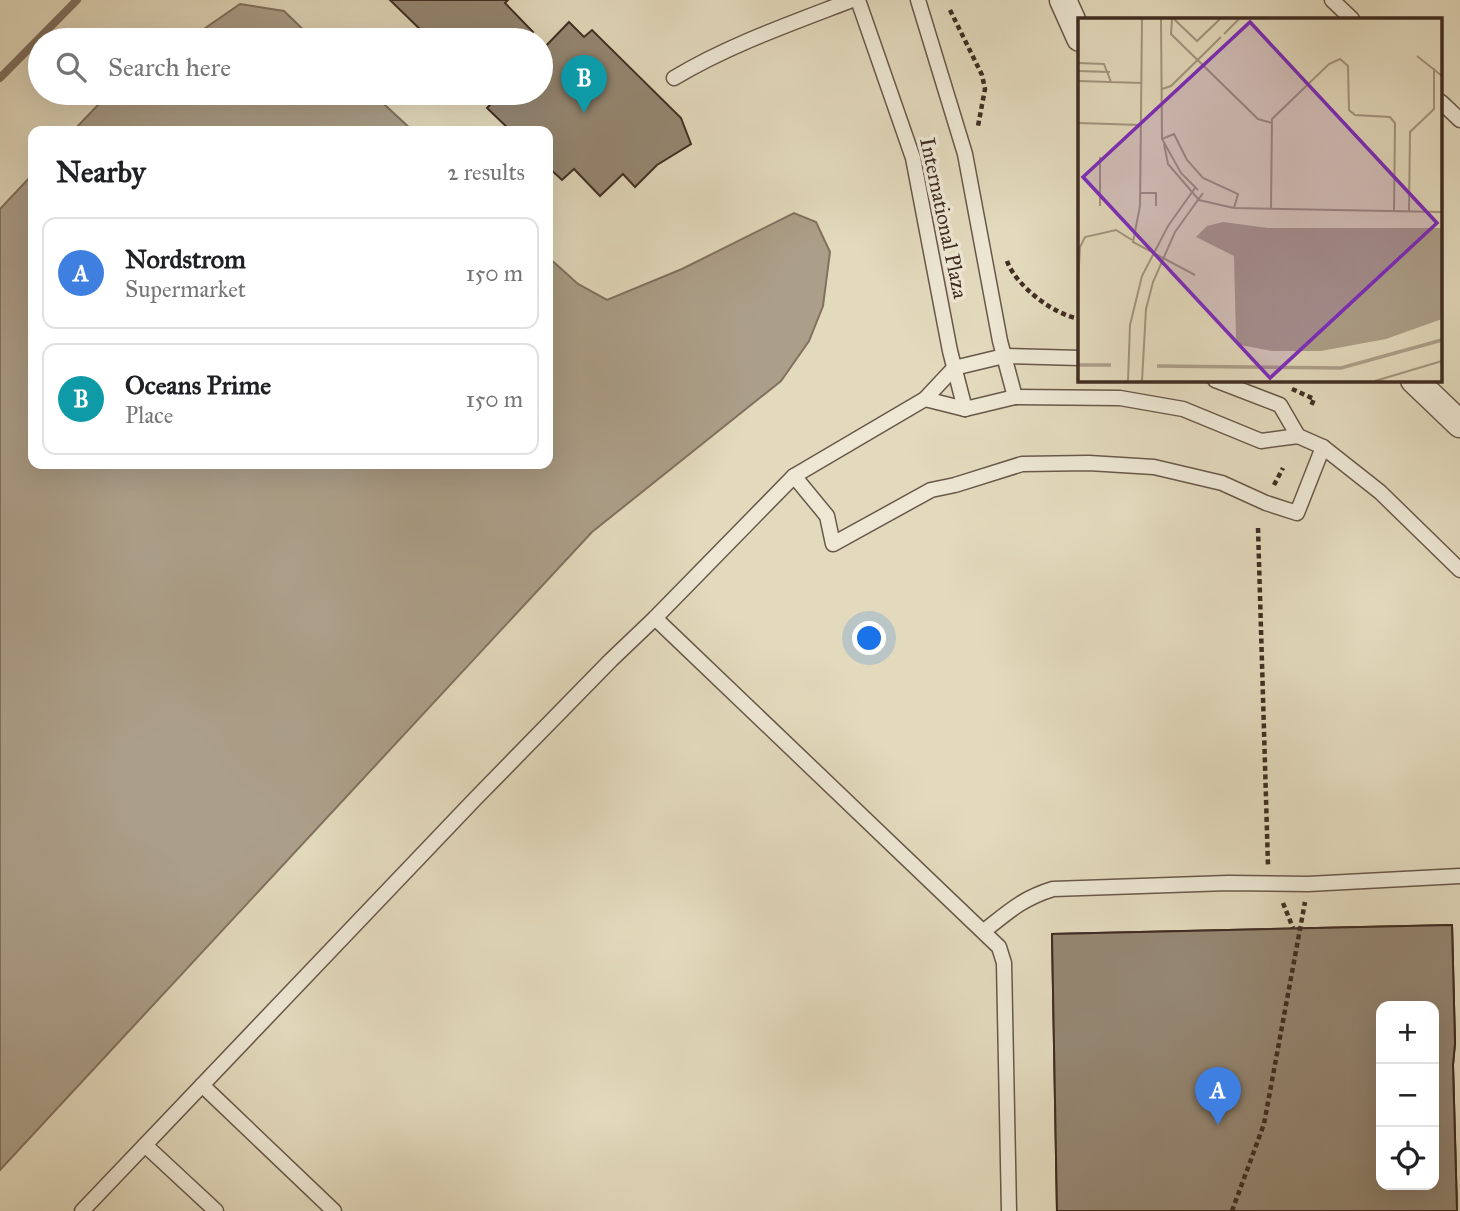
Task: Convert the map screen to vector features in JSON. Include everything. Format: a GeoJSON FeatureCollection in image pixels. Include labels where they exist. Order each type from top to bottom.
{"type":"FeatureCollection","features":[{"type":"Feature","properties":{"kind":"street"},"geometry":{"type":"LineString","coordinates":[[1063,0],[1078,34]]}},
{"type":"Feature","properties":{"kind":"street"},"geometry":{"type":"LineString","coordinates":[[1416,382],[1457,416]]}},
{"type":"Feature","properties":{"kind":"lane"},"geometry":{"type":"LineString","coordinates":[[674,78],[702,61],[852,0]]}},
{"type":"Feature","properties":{"kind":"lane","name":"International Plaza"},"geometry":{"type":"LineString","coordinates":[[858,0],[912,158],[954,368],[965,409]]}},
{"type":"Feature","properties":{"kind":"lane","name":"International Plaza"},"geometry":{"type":"LineString","coordinates":[[918,0],[965,154],[1000,341],[1015,397]]}},
{"type":"Feature","properties":{"kind":"lane"},"geometry":{"type":"LineString","coordinates":[[1332,0],[1351,18]]}},
{"type":"Feature","properties":{"kind":"lane"},"geometry":{"type":"LineString","coordinates":[[1442,103],[1460,120]]}},
{"type":"Feature","properties":{"kind":"lane"},"geometry":{"type":"LineString","coordinates":[[82,1211],[611,660],[794,476],[925,400],[954,368],[1004,356],[1078,358]]}},
{"type":"Feature","properties":{"kind":"lane"},"geometry":{"type":"LineString","coordinates":[[1220,382],[1280,405],[1298,436]]}},
{"type":"Feature","properties":{"kind":"lane"},"geometry":{"type":"LineString","coordinates":[[925,400],[965,409],[1015,397],[1120,398],[1183,409],[1261,441],[1298,436],[1323,447],[1380,492],[1460,570]]}},
{"type":"Feature","properties":{"kind":"lane"},"geometry":{"type":"LineString","coordinates":[[794,476],[827,516],[832,544],[931,490],[1022,464],[1089,463],[1154,467],[1222,483],[1266,503],[1297,513],[1323,447]]}},
{"type":"Feature","properties":{"kind":"lane"},"geometry":{"type":"LineString","coordinates":[[655,618],[999,947],[1004,963],[1009,1211]]}},
{"type":"Feature","properties":{"kind":"lane"},"geometry":{"type":"LineString","coordinates":[[984,931],[1018,903],[1053,889],[1228,883],[1308,884],[1460,876]]}},
{"type":"Feature","properties":{"kind":"lane"},"geometry":{"type":"LineString","coordinates":[[202,1085],[334,1211]]}},
{"type":"Feature","properties":{"kind":"lane"},"geometry":{"type":"LineString","coordinates":[[145,1144],[216,1211]]}},
{"type":"Feature","properties":{"kind":"path"},"geometry":{"type":"LineString","coordinates":[[950,10],[982,75],[985,89],[977,127],[979,136]]}},
{"type":"Feature","properties":{"kind":"path"},"geometry":{"type":"LineString","coordinates":[[1003,251],[1009,267],[1034,294],[1049,307],[1078,318]]}},
{"type":"Feature","properties":{"kind":"path"},"geometry":{"type":"LineString","coordinates":[[1269,495],[1283,468]]}},
{"type":"Feature","properties":{"kind":"path"},"geometry":{"type":"LineString","coordinates":[[1258,528],[1267,864],[1293,928]]}},
{"type":"Feature","properties":{"kind":"path"},"geometry":{"type":"LineString","coordinates":[[1232,1211],[1264,1124],[1308,884]]}},
{"type":"Feature","properties":{"kind":"shaded area"},"geometry":{"type":"Polygon","coordinates":[[[240,4],[284,11],[302,28],[205,28],[240,4]]]}},
{"type":"Feature","properties":{"kind":"shaded area"},"geometry":{"type":"Polygon","coordinates":[[[98,105],[385,105],[408,126],[78,126],[98,105]]]}},
{"type":"Feature","properties":{"kind":"shaded area"},"geometry":{"type":"Polygon","coordinates":[[[28,179],[28,469],[553,469],[553,262],[578,284],[607,300],[682,269],[794,213],[816,222],[830,252],[823,306],[809,341],[781,381],[592,532],[0,1170],[0,209],[28,179]]]}},
{"type":"Feature","properties":{"kind":"building"},"geometry":{"type":"Polygon","coordinates":[[[390,0],[508,0],[505,3],[529,28],[419,28],[390,0]]]}},
{"type":"Feature","properties":{"kind":"building"},"geometry":{"type":"Polygon","coordinates":[[[569,22],[584,37],[592,30],[681,118],[691,144],[657,165],[635,187],[623,174],[600,196],[574,169],[562,180],[553,172],[553,126],[506,126],[487,108],[490,105],[553,105],[553,39],[569,22]]]}},
{"type":"Feature","properties":{"kind":"building"},"geometry":{"type":"Polygon","coordinates":[[[1452,925],[1457,1211],[1057,1211],[1052,934],[1452,925]]]}},
{"type":"Feature","properties":{"kind":"building"},"geometry":{"type":"Polygon","coordinates":[[[1452,925],[1457,1211],[1057,1211],[1052,934],[1452,925]]]}},
{"type":"Feature","properties":{"kind":"waterway"},"geometry":{"type":"LineString","coordinates":[[49,28],[77,0]]}},
{"type":"Feature","properties":{"kind":"waterway"},"geometry":{"type":"LineString","coordinates":[[0,78],[28,50]]}},
{"type":"Feature","properties":{"kind":"place","name":"Oceans Prime"},"geometry":{"type":"Point","coordinates":[584,113]}},
{"type":"Feature","properties":{"kind":"place","name":"Nordstrom"},"geometry":{"type":"Point","coordinates":[1218,1125]}}]}
